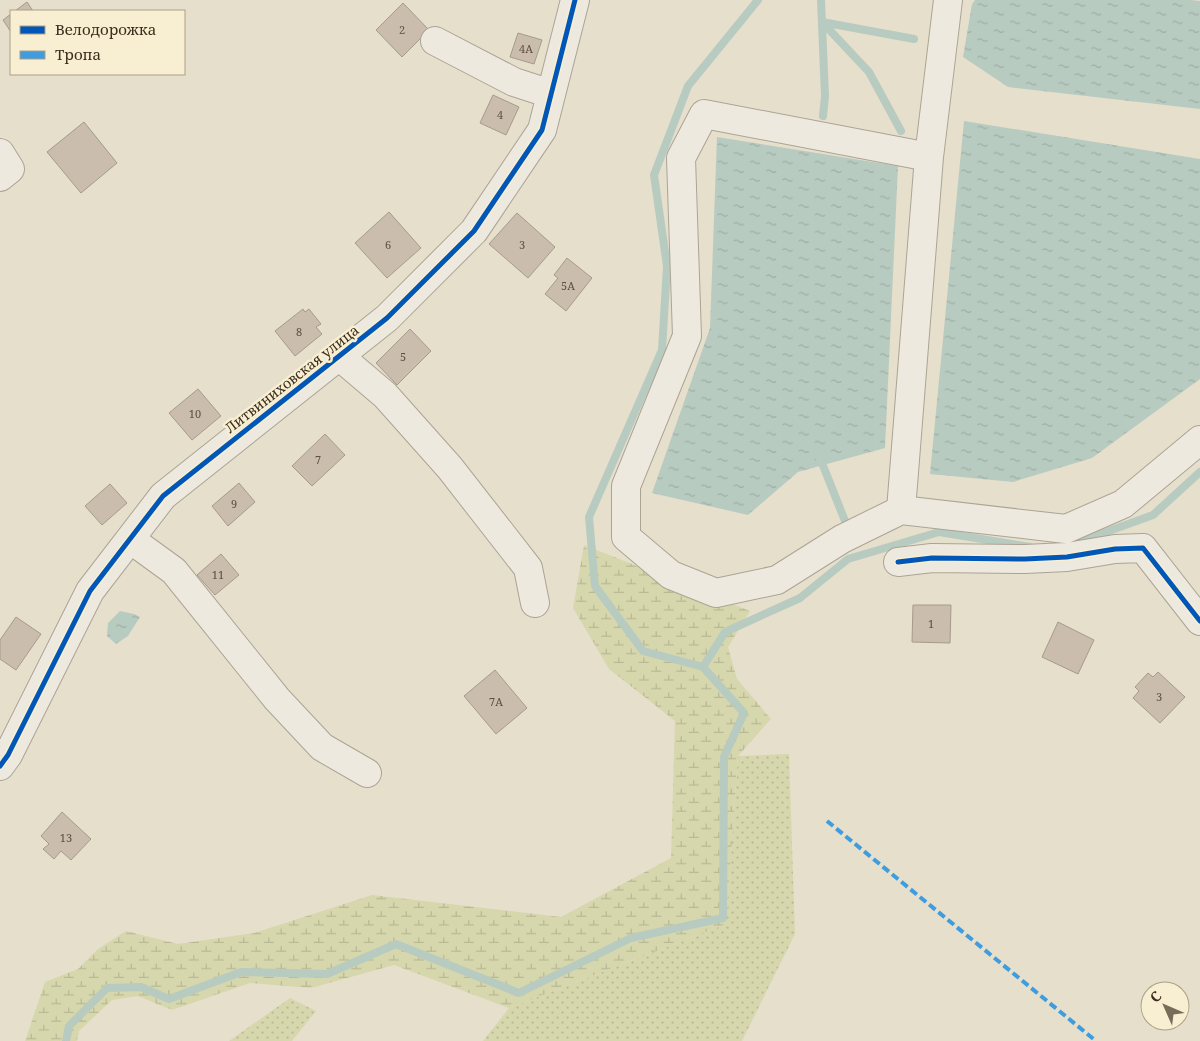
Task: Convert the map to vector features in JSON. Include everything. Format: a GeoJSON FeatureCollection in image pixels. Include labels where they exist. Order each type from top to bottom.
{"type":"FeatureCollection","features":[{"type":"Feature","properties":{"kind":"street","name":"Литвиниховская улица"},"geometry":{"type":"LineString","coordinates":[[0,766],[8,755],[90,591],[162,496],[387,318],[474,231],[542,130],[575,0]]}},
{"type":"Feature","properties":{"kind":"street"},"geometry":{"type":"LineString","coordinates":[[901,510],[929,157],[948,0]]}},
{"type":"Feature","properties":{"kind":"street"},"geometry":{"type":"LineString","coordinates":[[435,41],[514,82],[551,94]]}},
{"type":"Feature","properties":{"kind":"street"},"geometry":{"type":"LineString","coordinates":[[929,157],[704,114],[681,158],[687,336],[626,486],[626,537],[671,575],[716,593],[776,580],[842,539],[901,510],[1066,529],[1123,504],[1200,440]]}},
{"type":"Feature","properties":{"kind":"street"},"geometry":{"type":"LineString","coordinates":[[339,356],[385,395],[450,468],[528,568],[535,603]]}},
{"type":"Feature","properties":{"kind":"street"},"geometry":{"type":"LineString","coordinates":[[130,539],[174,571],[277,699],[322,747],[367,773]]}},
{"type":"Feature","properties":{"kind":"street"},"geometry":{"type":"LineString","coordinates":[[898,562],[932,558],[1025,559],[1066,557],[1115,549],[1143,548],[1200,621]]}},
{"type":"Feature","properties":{"kind":"green space"},"geometry":{"type":"Polygon","coordinates":[[[584,545],[750,611],[728,647],[737,679],[771,719],[738,756],[726,924],[509,1008],[394,965],[311,988],[250,983],[172,1010],[138,996],[112,1000],[79,1031],[77,1041],[25,1041],[45,982],[78,969],[98,949],[126,931],[178,944],[254,933],[372,895],[561,917],[671,858],[675,721],[609,669],[573,608],[584,545]]]}},
{"type":"Feature","properties":{"kind":"green space"},"geometry":{"type":"Polygon","coordinates":[[[789,754],[795,934],[742,1041],[483,1041],[509,1008],[726,924],[738,756],[789,754]]]}},
{"type":"Feature","properties":{"kind":"green space"},"geometry":{"type":"Polygon","coordinates":[[[290,998],[316,1011],[292,1041],[229,1041],[290,998]]]}},
{"type":"Feature","properties":{"kind":"water"},"geometry":{"type":"Polygon","coordinates":[[[975,0],[1200,1],[1200,109],[1008,87],[963,57],[972,4],[975,0]]]}},
{"type":"Feature","properties":{"kind":"water"},"geometry":{"type":"Polygon","coordinates":[[[964,121],[1200,159],[1200,379],[1092,458],[1013,482],[930,474],[964,121]]]}},
{"type":"Feature","properties":{"kind":"water"},"geometry":{"type":"Polygon","coordinates":[[[717,137],[898,166],[885,448],[798,472],[748,515],[652,493],[710,328],[717,137]]]}},
{"type":"Feature","properties":{"kind":"water"},"geometry":{"type":"Polygon","coordinates":[[[120,611],[140,617],[128,636],[116,644],[107,636],[108,623],[120,611]]]}},
{"type":"Feature","properties":{"kind":"building"},"geometry":{"type":"Polygon","coordinates":[[[27,2],[32,10],[16,10],[27,2]]]}},
{"type":"Feature","properties":{"kind":"building"},"geometry":{"type":"Polygon","coordinates":[[[403,3],[429,30],[402,57],[376,30],[403,3]]]}},
{"type":"Feature","properties":{"kind":"building"},"geometry":{"type":"Polygon","coordinates":[[[10,15],[10,30],[3,20],[10,15]]]}},
{"type":"Feature","properties":{"kind":"building"},"geometry":{"type":"Polygon","coordinates":[[[518,33],[542,40],[534,64],[510,57],[518,33]]]}},
{"type":"Feature","properties":{"kind":"building"},"geometry":{"type":"Polygon","coordinates":[[[493,95],[519,107],[506,135],[480,123],[493,95]]]}},
{"type":"Feature","properties":{"kind":"building"},"geometry":{"type":"Polygon","coordinates":[[[84,122],[117,163],[81,193],[47,152],[84,122]]]}},
{"type":"Feature","properties":{"kind":"building"},"geometry":{"type":"Polygon","coordinates":[[[389,212],[421,248],[387,278],[355,243],[389,212]]]}},
{"type":"Feature","properties":{"kind":"building"},"geometry":{"type":"Polygon","coordinates":[[[517,213],[555,247],[528,278],[489,244],[517,213]]]}},
{"type":"Feature","properties":{"kind":"building"},"geometry":{"type":"Polygon","coordinates":[[[567,258],[592,278],[566,311],[545,294],[558,278],[554,275],[567,258]]]}},
{"type":"Feature","properties":{"kind":"building"},"geometry":{"type":"Polygon","coordinates":[[[303,309],[305,312],[309,309],[321,324],[316,327],[322,334],[295,356],[275,331],[303,309]]]}},
{"type":"Feature","properties":{"kind":"building"},"geometry":{"type":"Polygon","coordinates":[[[410,329],[431,351],[397,385],[376,363],[410,329]]]}},
{"type":"Feature","properties":{"kind":"building"},"geometry":{"type":"Polygon","coordinates":[[[198,389],[221,416],[192,440],[169,413],[198,389]]]}},
{"type":"Feature","properties":{"kind":"building"},"geometry":{"type":"Polygon","coordinates":[[[325,434],[345,455],[312,486],[292,466],[325,434]]]}},
{"type":"Feature","properties":{"kind":"building"},"geometry":{"type":"Polygon","coordinates":[[[239,483],[255,502],[228,526],[212,506],[239,483]]]}},
{"type":"Feature","properties":{"kind":"building"},"geometry":{"type":"Polygon","coordinates":[[[110,484],[127,503],[102,525],[85,506],[110,484]]]}},
{"type":"Feature","properties":{"kind":"building"},"geometry":{"type":"Polygon","coordinates":[[[221,554],[239,575],[215,595],[197,575],[221,554]]]}},
{"type":"Feature","properties":{"kind":"building"},"geometry":{"type":"Polygon","coordinates":[[[913,605],[951,605],[950,643],[912,642],[913,605]]]}},
{"type":"Feature","properties":{"kind":"building"},"geometry":{"type":"Polygon","coordinates":[[[16,617],[41,634],[16,670],[0,659],[0,640],[16,617]]]}},
{"type":"Feature","properties":{"kind":"building"},"geometry":{"type":"Polygon","coordinates":[[[1058,622],[1094,640],[1078,674],[1042,657],[1058,622]]]}},
{"type":"Feature","properties":{"kind":"building"},"geometry":{"type":"Polygon","coordinates":[[[495,670],[527,708],[496,734],[464,696],[495,670]]]}},
{"type":"Feature","properties":{"kind":"building"},"geometry":{"type":"Polygon","coordinates":[[[1158,672],[1185,697],[1160,723],[1133,698],[1139,691],[1135,687],[1148,673],[1153,677],[1158,672]]]}},
{"type":"Feature","properties":{"kind":"building"},"geometry":{"type":"Polygon","coordinates":[[[62,812],[91,839],[71,860],[61,851],[54,859],[43,849],[49,844],[41,836],[62,812]]]}},
{"type":"Feature","properties":{"kind":"waterway"},"geometry":{"type":"LineString","coordinates":[[66,1041],[69,1026],[107,988],[141,987],[169,999],[241,972],[327,974],[396,944],[519,993],[631,938],[723,918],[724,757],[744,713],[703,667],[643,651],[595,586],[589,517],[662,350],[667,266],[654,175],[688,86],[758,0]]}},
{"type":"Feature","properties":{"kind":"waterway"},"geometry":{"type":"LineString","coordinates":[[821,0],[825,96],[823,116]]}},
{"type":"Feature","properties":{"kind":"waterway"},"geometry":{"type":"LineString","coordinates":[[822,22],[869,72],[901,131]]}},
{"type":"Feature","properties":{"kind":"waterway"},"geometry":{"type":"LineString","coordinates":[[822,22],[914,39]]}},
{"type":"Feature","properties":{"kind":"waterway"},"geometry":{"type":"LineString","coordinates":[[820,458],[847,526]]}},
{"type":"Feature","properties":{"kind":"waterway"},"geometry":{"type":"LineString","coordinates":[[1073,544],[1153,515],[1200,472]]}},
{"type":"Feature","properties":{"kind":"waterway"},"geometry":{"type":"LineString","coordinates":[[703,667],[725,632],[800,598],[848,559],[939,532],[1030,547]]}},
{"type":"Feature","properties":{"kind":"marked path"},"geometry":{"type":"LineString","coordinates":[[827,821],[1096,1041]]}},
{"type":"Feature","properties":{"kind":"cycle path"},"geometry":{"type":"LineString","coordinates":[[0,766],[8,755],[90,591],[163,496],[387,318],[474,231],[542,130],[575,0]]}},
{"type":"Feature","properties":{"kind":"cycle path"},"geometry":{"type":"LineString","coordinates":[[898,562],[932,558],[1025,559],[1067,557],[1115,549],[1143,548],[1200,621]]}}]}
